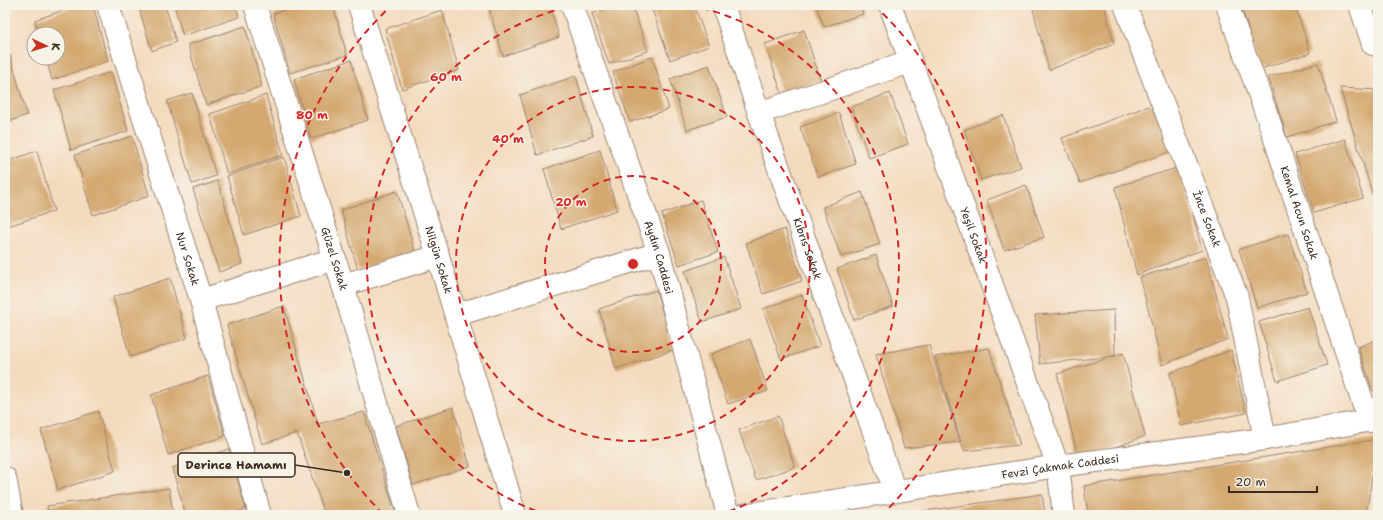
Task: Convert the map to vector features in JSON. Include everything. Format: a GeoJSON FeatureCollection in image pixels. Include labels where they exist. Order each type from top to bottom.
{"type":"FeatureCollection","features":[{"type":"Feature","properties":{"kind":"street","name":"Nur Sokak"},"geometry":{"type":"LineString","coordinates":[[108,5],[201,300],[260,515]]}},
{"type":"Feature","properties":{"kind":"street","name":"Güzel Sokak"},"geometry":{"type":"LineString","coordinates":[[255,5],[343,284],[409,515]]}},
{"type":"Feature","properties":{"kind":"street","name":"Nilgün Sokak"},"geometry":{"type":"LineString","coordinates":[[359,5],[438,256],[515,515]]}},
{"type":"Feature","properties":{"kind":"street","name":"Aydın Caddesi"},"geometry":{"type":"LineString","coordinates":[[572,5],[659,254],[728,515]]}},
{"type":"Feature","properties":{"kind":"street","name":"Kıbrıs Sokak"},"geometry":{"type":"LineString","coordinates":[[723,5],[894,491]]}},
{"type":"Feature","properties":{"kind":"street","name":"Yeşil Sokak"},"geometry":{"type":"LineString","coordinates":[[890,5],[1058,466],[1064,515]]}},
{"type":"Feature","properties":{"kind":"street","name":"İnce Sokak"},"geometry":{"type":"LineString","coordinates":[[1125,5],[1237,297],[1265,439]]}},
{"type":"Feature","properties":{"kind":"street","name":"Kemal Acun Sokak"},"geometry":{"type":"LineString","coordinates":[[1227,5],[1373,420]]}},
{"type":"Feature","properties":{"kind":"street"},"geometry":{"type":"LineString","coordinates":[[1360,5],[1373,44],[1378,45]]}},
{"type":"Feature","properties":{"kind":"street"},"geometry":{"type":"LineString","coordinates":[[760,113],[910,62]]}},
{"type":"Feature","properties":{"kind":"street"},"geometry":{"type":"LineString","coordinates":[[456,315],[659,254]]}},
{"type":"Feature","properties":{"kind":"street"},"geometry":{"type":"LineString","coordinates":[[343,284],[438,256]]}},
{"type":"Feature","properties":{"kind":"street"},"geometry":{"type":"LineString","coordinates":[[201,300],[335,259]]}},
{"type":"Feature","properties":{"kind":"street","name":"Fevzi Çakmak Caddesi"},"geometry":{"type":"LineString","coordinates":[[743,515],[1058,466],[1265,439],[1373,420]]}},
{"type":"Feature","properties":{"kind":"street"},"geometry":{"type":"LineString","coordinates":[[5,478],[12,515]]}},
{"type":"Feature","properties":{"kind":"building"},"geometry":{"type":"Polygon","coordinates":[[[79,5],[93,5],[108,61],[52,80],[48,66],[66,66],[66,26],[37,26],[35,20],[79,5]]]}},
{"type":"Feature","properties":{"kind":"building"},"geometry":{"type":"Polygon","coordinates":[[[138,5],[165,5],[176,42],[152,51],[138,5]]]}},
{"type":"Feature","properties":{"kind":"building"},"geometry":{"type":"Polygon","coordinates":[[[174,5],[236,5],[239,17],[183,36],[174,5]]]}},
{"type":"Feature","properties":{"kind":"building"},"geometry":{"type":"Polygon","coordinates":[[[299,5],[333,5],[347,55],[290,73],[273,14],[299,5]]]}},
{"type":"Feature","properties":{"kind":"building"},"geometry":{"type":"Polygon","coordinates":[[[488,5],[550,5],[559,37],[503,56],[488,5]]]}},
{"type":"Feature","properties":{"kind":"building"},"geometry":{"type":"Polygon","coordinates":[[[616,5],[632,5],[648,51],[609,64],[592,14],[616,5]]]}},
{"type":"Feature","properties":{"kind":"building"},"geometry":{"type":"Polygon","coordinates":[[[663,5],[694,5],[709,46],[670,60],[652,9],[663,5]]]}},
{"type":"Feature","properties":{"kind":"building"},"geometry":{"type":"Polygon","coordinates":[[[816,5],[860,5],[863,14],[824,27],[816,5]]]}},
{"type":"Feature","properties":{"kind":"building"},"geometry":{"type":"Polygon","coordinates":[[[1032,5],[1104,5],[1114,44],[1049,70],[1032,5]]]}},
{"type":"Feature","properties":{"kind":"building"},"geometry":{"type":"Polygon","coordinates":[[[1256,5],[1295,5],[1310,53],[1260,69],[1242,9],[1256,5]]]}},
{"type":"Feature","properties":{"kind":"building"},"geometry":{"type":"Polygon","coordinates":[[[442,10],[459,70],[402,89],[385,29],[442,10]]]}},
{"type":"Feature","properties":{"kind":"building"},"geometry":{"type":"Polygon","coordinates":[[[245,26],[262,86],[206,105],[188,45],[245,26]]]}},
{"type":"Feature","properties":{"kind":"building"},"geometry":{"type":"Polygon","coordinates":[[[804,30],[821,81],[782,94],[765,44],[804,30]]]}},
{"type":"Feature","properties":{"kind":"building"},"geometry":{"type":"Polygon","coordinates":[[[10,55],[27,115],[5,123],[5,57],[10,55]]]}},
{"type":"Feature","properties":{"kind":"building"},"geometry":{"type":"Polygon","coordinates":[[[652,57],[669,109],[630,122],[613,72],[652,57]]]}},
{"type":"Feature","properties":{"kind":"building"},"geometry":{"type":"Polygon","coordinates":[[[351,60],[368,120],[311,139],[294,79],[351,60]]]}},
{"type":"Feature","properties":{"kind":"building"},"geometry":{"type":"Polygon","coordinates":[[[1318,63],[1336,121],[1287,137],[1268,77],[1318,63]]]}},
{"type":"Feature","properties":{"kind":"building"},"geometry":{"type":"Polygon","coordinates":[[[709,65],[727,117],[687,130],[670,79],[709,65]]]}},
{"type":"Feature","properties":{"kind":"building"},"geometry":{"type":"Polygon","coordinates":[[[111,72],[128,131],[71,150],[54,90],[111,72]]]}},
{"type":"Feature","properties":{"kind":"building"},"geometry":{"type":"Polygon","coordinates":[[[576,76],[593,136],[537,155],[520,95],[576,76]]]}},
{"type":"Feature","properties":{"kind":"building"},"geometry":{"type":"Polygon","coordinates":[[[1340,88],[1378,90],[1378,196],[1373,196],[1340,88]]]}},
{"type":"Feature","properties":{"kind":"building"},"geometry":{"type":"Polygon","coordinates":[[[192,93],[216,176],[192,184],[167,101],[192,93]]]}},
{"type":"Feature","properties":{"kind":"building"},"geometry":{"type":"Polygon","coordinates":[[[890,93],[908,144],[869,158],[851,107],[890,93]]]}},
{"type":"Feature","properties":{"kind":"building"},"geometry":{"type":"Polygon","coordinates":[[[266,95],[283,155],[227,174],[210,114],[266,95]]]}},
{"type":"Feature","properties":{"kind":"building"},"geometry":{"type":"Polygon","coordinates":[[[1154,104],[1170,152],[1080,183],[1062,138],[1154,104]]]}},
{"type":"Feature","properties":{"kind":"building"},"geometry":{"type":"Polygon","coordinates":[[[839,113],[856,164],[818,177],[800,127],[839,113]]]}},
{"type":"Feature","properties":{"kind":"building"},"geometry":{"type":"Polygon","coordinates":[[[1003,115],[1021,167],[981,180],[964,130],[1003,115]]]}},
{"type":"Feature","properties":{"kind":"building"},"geometry":{"type":"Polygon","coordinates":[[[132,136],[149,196],[93,215],[75,155],[132,136]]]}},
{"type":"Feature","properties":{"kind":"building"},"geometry":{"type":"Polygon","coordinates":[[[1345,139],[1363,198],[1314,213],[1295,154],[1345,139]]]}},
{"type":"Feature","properties":{"kind":"building"},"geometry":{"type":"Polygon","coordinates":[[[600,150],[617,210],[561,229],[544,169],[600,150]]]}},
{"type":"Feature","properties":{"kind":"building"},"geometry":{"type":"Polygon","coordinates":[[[37,151],[54,211],[5,227],[5,162],[37,151]]]}},
{"type":"Feature","properties":{"kind":"building"},"geometry":{"type":"Polygon","coordinates":[[[284,157],[301,216],[244,235],[227,176],[284,157]]]}},
{"type":"Feature","properties":{"kind":"building"},"geometry":{"type":"Polygon","coordinates":[[[1180,167],[1202,250],[1137,275],[1115,187],[1180,167]]]}},
{"type":"Feature","properties":{"kind":"building"},"geometry":{"type":"Polygon","coordinates":[[[218,181],[242,264],[219,272],[193,189],[218,181]]]}},
{"type":"Feature","properties":{"kind":"building"},"geometry":{"type":"Polygon","coordinates":[[[1026,185],[1044,237],[1004,250],[987,200],[1026,185]]]}},
{"type":"Feature","properties":{"kind":"building"},"geometry":{"type":"Polygon","coordinates":[[[397,191],[415,251],[358,270],[341,210],[397,191]]]}},
{"type":"Feature","properties":{"kind":"building"},"geometry":{"type":"Polygon","coordinates":[[[862,192],[880,244],[841,257],[823,207],[862,192]]]}},
{"type":"Feature","properties":{"kind":"building"},"geometry":{"type":"Polygon","coordinates":[[[701,200],[718,252],[679,265],[662,214],[701,200]]]}},
{"type":"Feature","properties":{"kind":"building"},"geometry":{"type":"Polygon","coordinates":[[[1375,201],[1378,201],[1378,256],[1376,256],[1375,201]]]}},
{"type":"Feature","properties":{"kind":"building"},"geometry":{"type":"Polygon","coordinates":[[[785,229],[802,281],[763,294],[746,243],[785,229]]]}},
{"type":"Feature","properties":{"kind":"building"},"geometry":{"type":"Polygon","coordinates":[[[1288,234],[1307,292],[1257,308],[1239,249],[1288,234]]]}},
{"type":"Feature","properties":{"kind":"building"},"geometry":{"type":"Polygon","coordinates":[[[876,255],[893,306],[854,320],[837,269],[876,255]]]}},
{"type":"Feature","properties":{"kind":"building"},"geometry":{"type":"Polygon","coordinates":[[[724,257],[741,309],[702,322],[685,271],[724,257]]]}},
{"type":"Feature","properties":{"kind":"building"},"geometry":{"type":"Polygon","coordinates":[[[1206,257],[1228,339],[1162,365],[1140,277],[1206,257]]]}},
{"type":"Feature","properties":{"kind":"building"},"geometry":{"type":"Polygon","coordinates":[[[170,278],[187,338],[130,357],[113,297],[170,278]]]}},
{"type":"Feature","properties":{"kind":"building"},"geometry":{"type":"Polygon","coordinates":[[[656,290],[673,350],[616,369],[599,309],[656,290]]]}},
{"type":"Feature","properties":{"kind":"building"},"geometry":{"type":"Polygon","coordinates":[[[802,295],[820,346],[781,359],[763,309],[802,295]]]}},
{"type":"Feature","properties":{"kind":"building"},"geometry":{"type":"Polygon","coordinates":[[[284,306],[318,424],[364,412],[396,515],[325,515],[297,433],[262,444],[227,325],[284,306]]]}},
{"type":"Feature","properties":{"kind":"building"},"geometry":{"type":"Polygon","coordinates":[[[1308,307],[1327,365],[1277,381],[1259,322],[1308,307]]]}},
{"type":"Feature","properties":{"kind":"building"},"geometry":{"type":"Polygon","coordinates":[[[1114,310],[1115,356],[1040,364],[1035,315],[1114,310]]]}},
{"type":"Feature","properties":{"kind":"building"},"geometry":{"type":"Polygon","coordinates":[[[750,339],[768,391],[728,404],[711,354],[750,339]]]}},
{"type":"Feature","properties":{"kind":"building"},"geometry":{"type":"Polygon","coordinates":[[[1378,339],[1378,389],[1373,391],[1358,347],[1378,339]]]}},
{"type":"Feature","properties":{"kind":"building"},"geometry":{"type":"Polygon","coordinates":[[[929,345],[960,442],[904,448],[876,354],[929,345]]]}},
{"type":"Feature","properties":{"kind":"building"},"geometry":{"type":"Polygon","coordinates":[[[989,348],[1020,445],[964,451],[935,357],[989,348]]]}},
{"type":"Feature","properties":{"kind":"building"},"geometry":{"type":"Polygon","coordinates":[[[1231,350],[1246,413],[1181,426],[1170,373],[1231,350]]]}},
{"type":"Feature","properties":{"kind":"building"},"geometry":{"type":"Polygon","coordinates":[[[1123,353],[1145,436],[1079,461],[1057,374],[1123,353]]]}},
{"type":"Feature","properties":{"kind":"building"},"geometry":{"type":"Polygon","coordinates":[[[208,376],[225,436],[168,455],[151,395],[208,376]]]}},
{"type":"Feature","properties":{"kind":"building"},"geometry":{"type":"Polygon","coordinates":[[[453,407],[470,466],[413,485],[396,426],[453,407]]]}},
{"type":"Feature","properties":{"kind":"building"},"geometry":{"type":"Polygon","coordinates":[[[98,411],[115,471],[58,490],[41,430],[98,411]]]}},
{"type":"Feature","properties":{"kind":"building"},"geometry":{"type":"Polygon","coordinates":[[[778,416],[795,467],[756,480],[739,430],[778,416]]]}},
{"type":"Feature","properties":{"kind":"building"},"geometry":{"type":"Polygon","coordinates":[[[1378,439],[1366,515],[1088,515],[1084,486],[1378,439]]]}},
{"type":"Feature","properties":{"kind":"building"},"geometry":{"type":"Polygon","coordinates":[[[229,449],[246,509],[227,515],[186,515],[172,468],[229,449]]]}},
{"type":"Feature","properties":{"kind":"building"},"geometry":{"type":"Polygon","coordinates":[[[169,488],[173,515],[49,515],[47,506],[169,488]]]}},
{"type":"Feature","properties":{"kind":"building"},"geometry":{"type":"Polygon","coordinates":[[[1042,494],[1045,515],[904,515],[904,514],[1042,494]]]}},
{"type":"Feature","properties":{"kind":"place","name":"Derince Hamamı"},"geometry":{"type":"Point","coordinates":[347,473]}}]}
